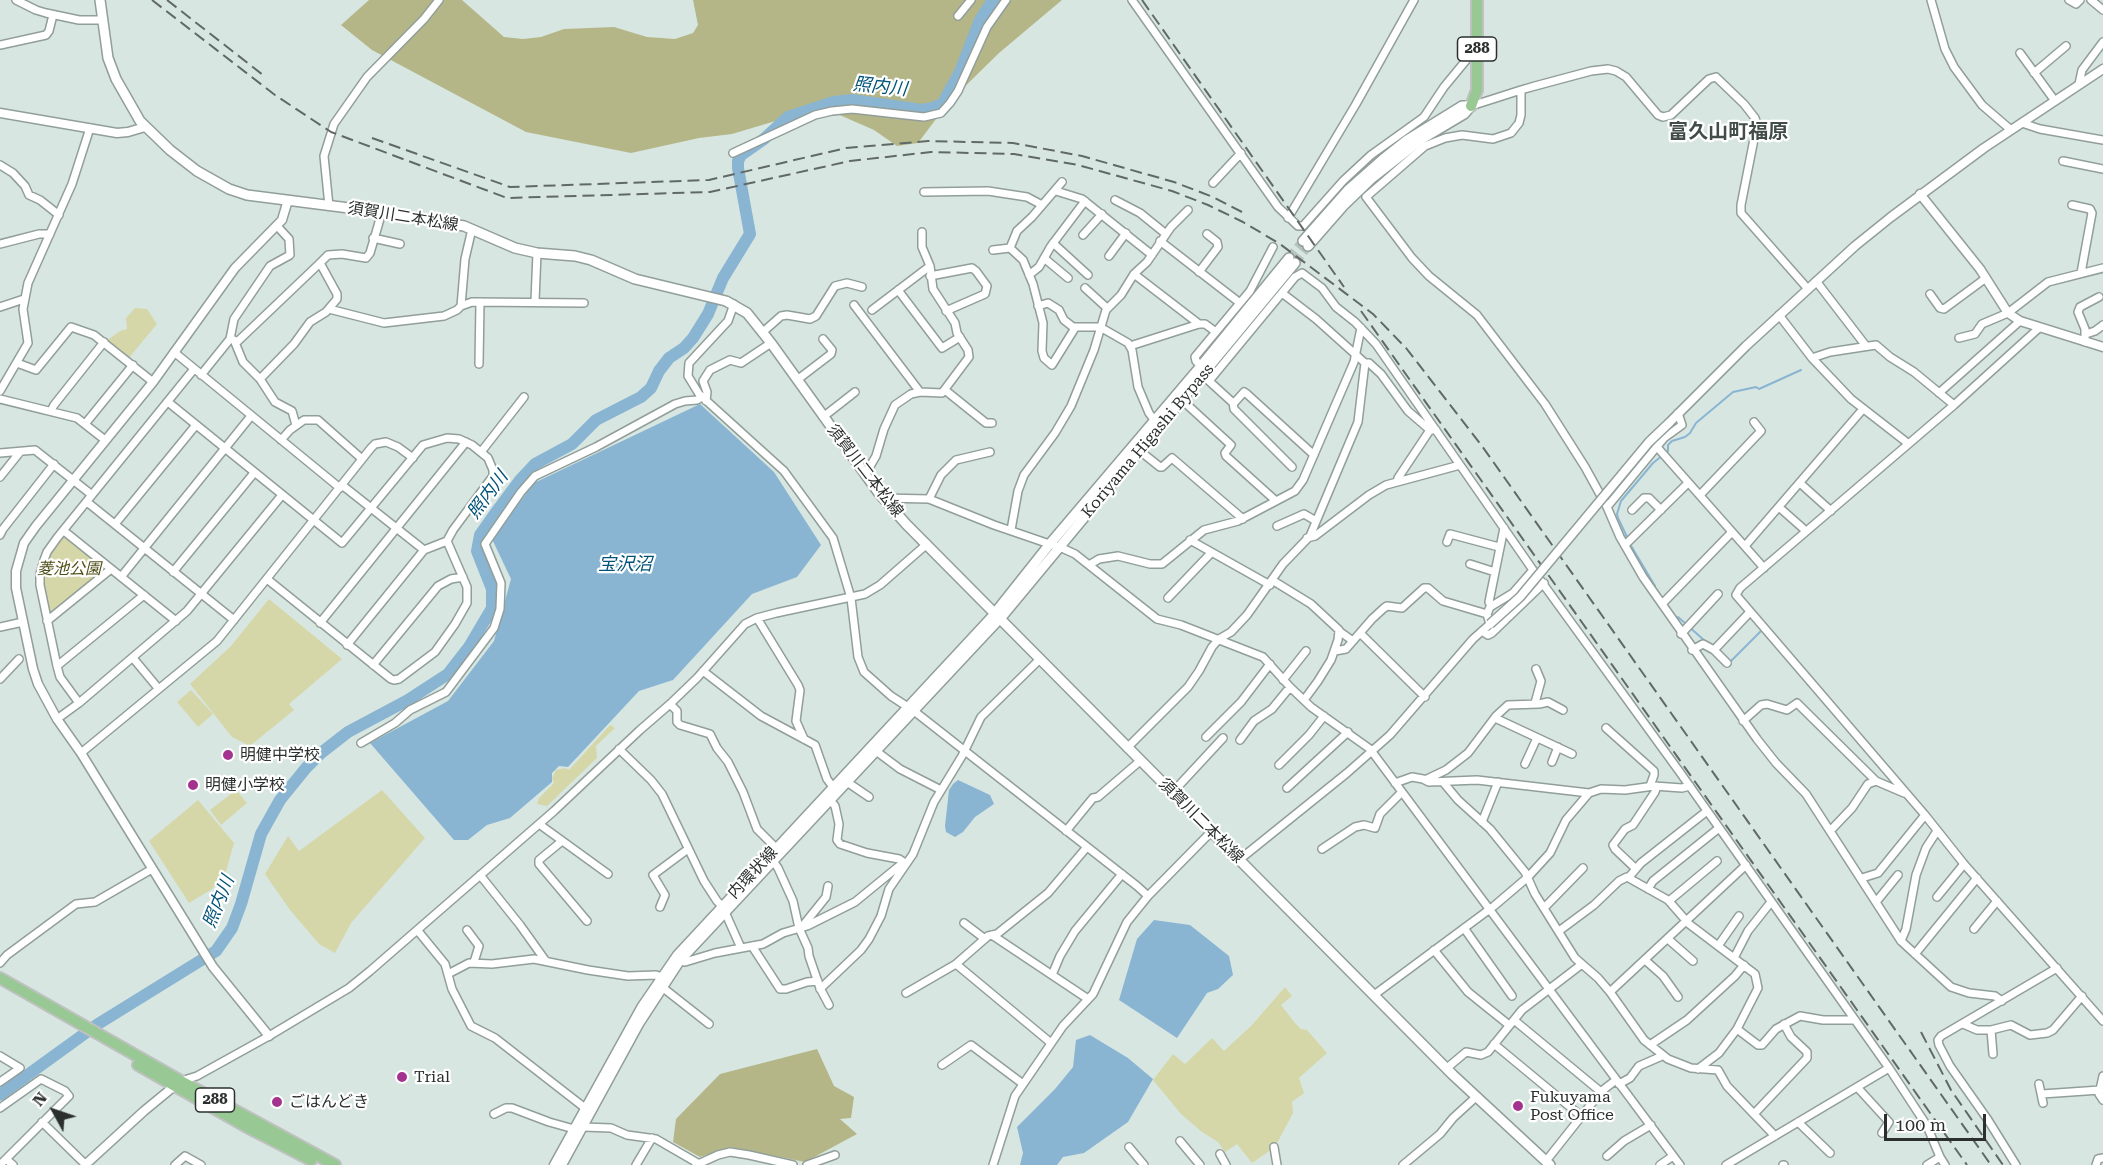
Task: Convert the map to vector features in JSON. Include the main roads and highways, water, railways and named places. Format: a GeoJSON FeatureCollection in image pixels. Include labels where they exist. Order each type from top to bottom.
{"type":"FeatureCollection","features":[{"type":"Feature","properties":{"kind":"highway","name":"288"},"geometry":{"type":"LineString","coordinates":[[1466,108],[1477,90],[1477,0]]}},
{"type":"Feature","properties":{"kind":"highway","name":"288"},"geometry":{"type":"LineString","coordinates":[[0,978],[261,1135],[322,1165]]}},
{"type":"Feature","properties":{"kind":"highway","name":"288"},"geometry":{"type":"LineString","coordinates":[[0,986],[75,1024]]}},
{"type":"Feature","properties":{"kind":"highway","name":"288"},"geometry":{"type":"LineString","coordinates":[[177,1084],[335,1165]]}},
{"type":"Feature","properties":{"kind":"main road","name":"須賀川二本松線"},"geometry":{"type":"LineString","coordinates":[[99,0],[108,58],[116,79],[145,127],[197,171],[229,189],[247,195],[431,219],[472,229],[514,248],[591,260],[635,279],[730,303],[750,316],[882,498],[1127,748],[1476,1097],[1548,1163]]}},
{"type":"Feature","properties":{"kind":"main road"},"geometry":{"type":"LineString","coordinates":[[1306,243],[1371,179],[1466,108]]}},
{"type":"Feature","properties":{"kind":"main road","name":"Koriyama Higashi Bypass"},"geometry":{"type":"LineString","coordinates":[[997,616],[1060,547],[1140,451],[1206,371],[1292,260]]}},
{"type":"Feature","properties":{"kind":"main road","name":"Koriyama Higashi Bypass"},"geometry":{"type":"LineString","coordinates":[[997,616],[1049,545],[1155,421],[1206,371]]}},
{"type":"Feature","properties":{"kind":"water","name":"宝沢沼"},"geometry":{"type":"Polygon","coordinates":[[[700,404],[774,472],[821,545],[797,577],[752,594],[673,680],[639,691],[568,767],[559,766],[552,773],[552,782],[510,818],[487,825],[468,840],[454,840],[370,743],[448,701],[494,641],[511,579],[492,539],[534,483],[700,404]]]}},
{"type":"Feature","properties":{"kind":"water"},"geometry":{"type":"Polygon","coordinates":[[[958,780],[990,795],[994,804],[975,817],[963,832],[955,837],[946,832],[945,826],[949,790],[958,780]]]}},
{"type":"Feature","properties":{"kind":"water"},"geometry":{"type":"Polygon","coordinates":[[[1154,920],[1190,925],[1229,956],[1233,975],[1218,989],[1207,993],[1177,1038],[1119,1000],[1137,939],[1154,920]]]}},
{"type":"Feature","properties":{"kind":"water"},"geometry":{"type":"Polygon","coordinates":[[[1090,1035],[1128,1058],[1153,1079],[1128,1122],[1084,1153],[1063,1157],[1057,1165],[1020,1165],[1023,1153],[1017,1127],[1055,1089],[1073,1067],[1076,1040],[1090,1035]]]}},
{"type":"Feature","properties":{"kind":"waterway","name":"照内川"},"geometry":{"type":"LineString","coordinates":[[0,1095],[98,1024],[216,951],[232,928],[261,834],[280,800],[306,768],[348,732],[408,700],[448,674],[469,647],[492,608],[492,589],[477,551],[480,535],[497,511],[535,464],[572,444],[596,420],[641,397],[651,388],[659,371],[669,358],[684,348],[693,338],[708,314],[723,278],[750,234],[738,168],[741,155],[764,139],[788,117],[834,102],[852,100],[922,110],[943,103],[960,72],[980,20],[993,0]]}},
{"type":"Feature","properties":{"kind":"waterway"},"geometry":{"type":"LineString","coordinates":[[1628,539],[1617,514],[1621,501],[1653,463],[1668,451],[1668,445],[1672,441],[1690,433],[1696,423],[1733,392],[1756,387],[1759,389],[1801,370]]}},
{"type":"Feature","properties":{"kind":"waterway"},"geometry":{"type":"LineString","coordinates":[[1630,544],[1655,586]]}},
{"type":"Feature","properties":{"kind":"waterway"},"geometry":{"type":"LineString","coordinates":[[1678,617],[1705,641]]}},
{"type":"Feature","properties":{"kind":"waterway"},"geometry":{"type":"LineString","coordinates":[[1729,663],[1761,631]]}},
{"type":"Feature","properties":{"kind":"tunnel"},"geometry":{"type":"LineString","coordinates":[[1289,258],[1303,241]]}},
{"type":"Feature","properties":{"kind":"tunnel"},"geometry":{"type":"LineString","coordinates":[[1295,263],[1308,246]]}},
{"type":"Feature","properties":{"kind":"railway"},"geometry":{"type":"LineString","coordinates":[[152,0],[275,95],[331,132],[507,198],[710,192],[850,161],[931,152],[1014,154],[1078,165],[1172,191],[1243,222],[1280,244],[1373,314],[1406,348],[1482,446],[1991,1165]]}},
{"type":"Feature","properties":{"kind":"railway"},"geometry":{"type":"LineString","coordinates":[[167,0],[263,75]]}},
{"type":"Feature","properties":{"kind":"railway"},"geometry":{"type":"LineString","coordinates":[[1142,0],[1344,287]]}},
{"type":"Feature","properties":{"kind":"railway"},"geometry":{"type":"LineString","coordinates":[[372,138],[510,187],[709,180],[846,148],[928,141],[1013,143],[1082,156],[1174,182],[1213,197],[1242,212]]}},
{"type":"Feature","properties":{"kind":"railway"},"geometry":{"type":"LineString","coordinates":[[1361,311],[1967,1165]]}},
{"type":"Feature","properties":{"kind":"railway"},"geometry":{"type":"LineString","coordinates":[[1921,1032],[1951,1090],[2003,1165]]}},
{"type":"Feature","properties":{"kind":"place","name":"明健中学校"},"geometry":{"type":"Point","coordinates":[228,755]}},
{"type":"Feature","properties":{"kind":"place","name":"明健小学校"},"geometry":{"type":"Point","coordinates":[193,785]}},
{"type":"Feature","properties":{"kind":"place","name":"Trial"},"geometry":{"type":"Point","coordinates":[402,1077]}},
{"type":"Feature","properties":{"kind":"place","name":"ごはんどき"},"geometry":{"type":"Point","coordinates":[277,1102]}},
{"type":"Feature","properties":{"kind":"place","name":"Fukuyama Post Office"},"geometry":{"type":"Point","coordinates":[1518,1106]}},
{"type":"Feature","properties":{"kind":"district","name":"富久山町福原"},"geometry":{"type":"Point","coordinates":[1728,132]}},
{"type":"Feature","properties":{"kind":"park label","name":"菱池公園"},"geometry":{"type":"Point","coordinates":[69,569]}}]}
